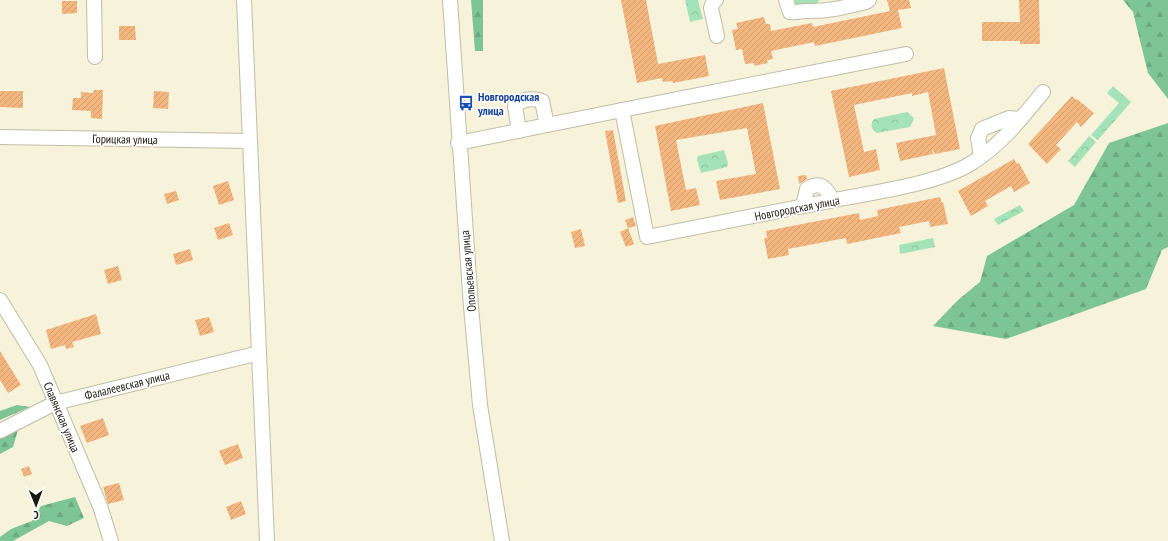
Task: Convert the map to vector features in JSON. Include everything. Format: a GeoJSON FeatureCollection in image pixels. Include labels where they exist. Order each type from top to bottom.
{"type":"FeatureCollection","features":[{"type":"Feature","properties":{"kind":"street"},"geometry":{"type":"LineString","coordinates":[[94,0],[95,57]]}},
{"type":"Feature","properties":{"kind":"street"},"geometry":{"type":"LineString","coordinates":[[244,0],[267,541]]}},
{"type":"Feature","properties":{"kind":"street","name":"Опольевская улица"},"geometry":{"type":"LineString","coordinates":[[450,0],[458,143],[480,405],[502,541]]}},
{"type":"Feature","properties":{"kind":"street"},"geometry":{"type":"LineString","coordinates":[[716,0],[713,2],[711,8],[717,36]]}},
{"type":"Feature","properties":{"kind":"street"},"geometry":{"type":"LineString","coordinates":[[786,0],[790,12],[795,13],[803,11],[820,12],[866,2],[869,0]]}},
{"type":"Feature","properties":{"kind":"street"},"geometry":{"type":"LineString","coordinates":[[458,143],[906,54]]}},
{"type":"Feature","properties":{"kind":"street","name":"Новгородская улица"},"geometry":{"type":"LineString","coordinates":[[622,110],[647,237],[924,181],[957,170],[970,164],[1011,131],[1043,92]]}},
{"type":"Feature","properties":{"kind":"street"},"geometry":{"type":"LineString","coordinates":[[519,131],[515,106],[519,102],[527,99],[542,101],[547,125]]}},
{"type":"Feature","properties":{"kind":"street"},"geometry":{"type":"LineString","coordinates":[[981,156],[978,135],[982,129],[1009,118],[1021,119]]}},
{"type":"Feature","properties":{"kind":"street","name":"Горицкая улица"},"geometry":{"type":"LineString","coordinates":[[0,137],[250,141]]}},
{"type":"Feature","properties":{"kind":"street","name":"Славянская улица"},"geometry":{"type":"LineString","coordinates":[[0,300],[40,365],[100,506],[111,541]]}},
{"type":"Feature","properties":{"kind":"street","name":"Фалалеевская улица"},"geometry":{"type":"LineString","coordinates":[[0,431],[55,403],[259,353]]}},
{"type":"Feature","properties":{"kind":"green space"},"geometry":{"type":"Polygon","coordinates":[[[471,0],[483,0],[483,51],[475,51],[471,0]]]}},
{"type":"Feature","properties":{"kind":"green space"},"geometry":{"type":"Polygon","coordinates":[[[685,0],[698,0],[703,19],[690,22],[685,0]]]}},
{"type":"Feature","properties":{"kind":"green space"},"geometry":{"type":"Polygon","coordinates":[[[791,0],[821,0],[818,1],[818,4],[793,9],[791,0]]]}},
{"type":"Feature","properties":{"kind":"green space"},"geometry":{"type":"Polygon","coordinates":[[[1123,0],[1168,0],[1168,99],[1148,73],[1133,12],[1123,0]]]}},
{"type":"Feature","properties":{"kind":"green space"},"geometry":{"type":"Polygon","coordinates":[[[1113,86],[1131,102],[1098,140],[1091,135],[1119,103],[1107,93],[1113,86]]]}},
{"type":"Feature","properties":{"kind":"green space"},"geometry":{"type":"Polygon","coordinates":[[[907,112],[914,118],[910,127],[877,133],[872,129],[874,119],[907,112]]]}},
{"type":"Feature","properties":{"kind":"green space"},"geometry":{"type":"Polygon","coordinates":[[[1168,123],[1168,247],[1162,250],[1146,289],[1006,339],[933,326],[958,300],[980,282],[987,256],[1074,205],[1109,143],[1168,123]]]}},
{"type":"Feature","properties":{"kind":"green space"},"geometry":{"type":"Polygon","coordinates":[[[1089,136],[1096,142],[1075,167],[1068,161],[1089,136]]]}},
{"type":"Feature","properties":{"kind":"green space"},"geometry":{"type":"Polygon","coordinates":[[[724,150],[728,163],[727,167],[701,173],[697,160],[698,156],[724,150]]]}},
{"type":"Feature","properties":{"kind":"green space"},"geometry":{"type":"Polygon","coordinates":[[[1020,205],[1024,211],[998,225],[994,219],[1020,205]]]}},
{"type":"Feature","properties":{"kind":"green space"},"geometry":{"type":"Polygon","coordinates":[[[933,238],[935,247],[900,254],[899,245],[933,238]]]}},
{"type":"Feature","properties":{"kind":"green space"},"geometry":{"type":"Polygon","coordinates":[[[17,405],[30,407],[0,420],[0,411],[17,405]]]}},
{"type":"Feature","properties":{"kind":"green space"},"geometry":{"type":"Polygon","coordinates":[[[18,430],[13,447],[0,454],[0,439],[18,430]]]}},
{"type":"Feature","properties":{"kind":"green space"},"geometry":{"type":"Polygon","coordinates":[[[75,497],[84,518],[67,526],[49,521],[13,541],[0,541],[0,537],[11,529],[32,521],[41,506],[75,497]]]}},
{"type":"Feature","properties":{"kind":"building"},"geometry":{"type":"Polygon","coordinates":[[[621,0],[646,0],[658,64],[705,55],[709,76],[673,83],[672,81],[663,82],[662,78],[637,83],[621,0]]]}},
{"type":"Feature","properties":{"kind":"building"},"geometry":{"type":"Polygon","coordinates":[[[887,0],[909,0],[911,8],[898,10],[902,28],[815,46],[814,42],[771,51],[773,59],[767,60],[768,63],[754,66],[754,63],[745,64],[742,49],[736,50],[732,30],[738,29],[736,23],[764,17],[766,24],[770,24],[771,31],[812,23],[813,27],[890,11],[887,0]]]}},
{"type":"Feature","properties":{"kind":"building"},"geometry":{"type":"Polygon","coordinates":[[[1019,0],[1039,0],[1040,44],[1020,44],[1020,41],[982,41],[982,22],[1020,22],[1019,0]]]}},
{"type":"Feature","properties":{"kind":"building"},"geometry":{"type":"Polygon","coordinates":[[[62,1],[77,1],[77,13],[62,14],[62,1]]]}},
{"type":"Feature","properties":{"kind":"building"},"geometry":{"type":"Polygon","coordinates":[[[119,26],[135,26],[136,40],[119,40],[119,26]]]}},
{"type":"Feature","properties":{"kind":"building"},"geometry":{"type":"Polygon","coordinates":[[[944,68],[960,149],[935,154],[932,149],[933,154],[900,161],[896,143],[936,135],[928,92],[912,96],[912,93],[854,105],[864,152],[876,149],[880,170],[849,177],[831,91],[944,68]]]}},
{"type":"Feature","properties":{"kind":"building"},"geometry":{"type":"Polygon","coordinates":[[[94,90],[103,90],[102,119],[91,118],[91,111],[72,110],[73,98],[81,98],[81,92],[93,93],[94,90]]]}},
{"type":"Feature","properties":{"kind":"building"},"geometry":{"type":"Polygon","coordinates":[[[0,91],[23,91],[23,108],[0,107],[0,91]]]}},
{"type":"Feature","properties":{"kind":"building"},"geometry":{"type":"Polygon","coordinates":[[[154,91],[169,92],[168,109],[153,108],[154,91]]]}},
{"type":"Feature","properties":{"kind":"building"},"geometry":{"type":"Polygon","coordinates":[[[1072,96],[1094,113],[1081,127],[1077,122],[1056,145],[1061,149],[1047,164],[1028,144],[1072,96]]]}},
{"type":"Feature","properties":{"kind":"building"},"geometry":{"type":"Polygon","coordinates":[[[763,103],[780,189],[720,200],[716,181],[756,174],[747,128],[676,140],[686,190],[696,188],[700,205],[671,211],[655,126],[763,103]]]}},
{"type":"Feature","properties":{"kind":"building"},"geometry":{"type":"Polygon","coordinates":[[[613,130],[626,201],[618,203],[605,131],[613,130]]]}},
{"type":"Feature","properties":{"kind":"building"},"geometry":{"type":"Polygon","coordinates":[[[1014,159],[1017,164],[1019,163],[1030,183],[1014,192],[1011,186],[985,201],[988,206],[971,216],[958,191],[1014,159]]]}},
{"type":"Feature","properties":{"kind":"building"},"geometry":{"type":"Polygon","coordinates":[[[806,175],[807,179],[799,184],[798,176],[806,175]]]}},
{"type":"Feature","properties":{"kind":"building"},"geometry":{"type":"Polygon","coordinates":[[[228,181],[234,200],[219,205],[213,186],[228,181]]]}},
{"type":"Feature","properties":{"kind":"building"},"geometry":{"type":"Polygon","coordinates":[[[176,191],[179,200],[167,204],[164,194],[176,191]]]}},
{"type":"Feature","properties":{"kind":"building"},"geometry":{"type":"Polygon","coordinates":[[[940,197],[942,203],[943,202],[948,224],[930,227],[929,221],[899,227],[901,233],[847,244],[846,238],[788,249],[789,255],[768,259],[764,238],[767,238],[766,231],[859,213],[860,220],[878,216],[877,210],[940,197]]]}},
{"type":"Feature","properties":{"kind":"building"},"geometry":{"type":"Polygon","coordinates":[[[633,217],[636,226],[628,228],[625,220],[633,217]]]}},
{"type":"Feature","properties":{"kind":"building"},"geometry":{"type":"Polygon","coordinates":[[[229,223],[233,235],[218,240],[214,228],[229,223]]]}},
{"type":"Feature","properties":{"kind":"building"},"geometry":{"type":"Polygon","coordinates":[[[628,228],[634,244],[626,247],[620,232],[628,228]]]}},
{"type":"Feature","properties":{"kind":"building"},"geometry":{"type":"Polygon","coordinates":[[[581,229],[585,246],[575,248],[571,232],[581,229]]]}},
{"type":"Feature","properties":{"kind":"building"},"geometry":{"type":"Polygon","coordinates":[[[190,249],[193,260],[176,265],[173,254],[190,249]]]}},
{"type":"Feature","properties":{"kind":"building"},"geometry":{"type":"Polygon","coordinates":[[[118,266],[122,280],[108,284],[104,270],[118,266]]]}},
{"type":"Feature","properties":{"kind":"building"},"geometry":{"type":"Polygon","coordinates":[[[96,314],[101,334],[72,342],[74,347],[66,349],[65,345],[51,349],[46,330],[96,314]]]}},
{"type":"Feature","properties":{"kind":"building"},"geometry":{"type":"Polygon","coordinates":[[[209,317],[214,332],[200,336],[195,320],[209,317]]]}},
{"type":"Feature","properties":{"kind":"building"},"geometry":{"type":"Polygon","coordinates":[[[0,351],[21,385],[8,393],[0,380],[0,351]]]}},
{"type":"Feature","properties":{"kind":"building"},"geometry":{"type":"Polygon","coordinates":[[[103,418],[109,435],[87,443],[80,426],[103,418]]]}},
{"type":"Feature","properties":{"kind":"building"},"geometry":{"type":"Polygon","coordinates":[[[238,444],[243,458],[225,465],[219,451],[238,444]]]}},
{"type":"Feature","properties":{"kind":"building"},"geometry":{"type":"Polygon","coordinates":[[[29,466],[32,474],[24,477],[21,469],[29,466]]]}},
{"type":"Feature","properties":{"kind":"building"},"geometry":{"type":"Polygon","coordinates":[[[119,483],[124,500],[108,504],[103,487],[119,483]]]}},
{"type":"Feature","properties":{"kind":"building"},"geometry":{"type":"Polygon","coordinates":[[[241,501],[246,514],[231,520],[226,507],[241,501]]]}},
{"type":"Feature","properties":{"kind":"place","name":"Новгородская улица"},"geometry":{"type":"Point","coordinates":[466,103]}}]}
